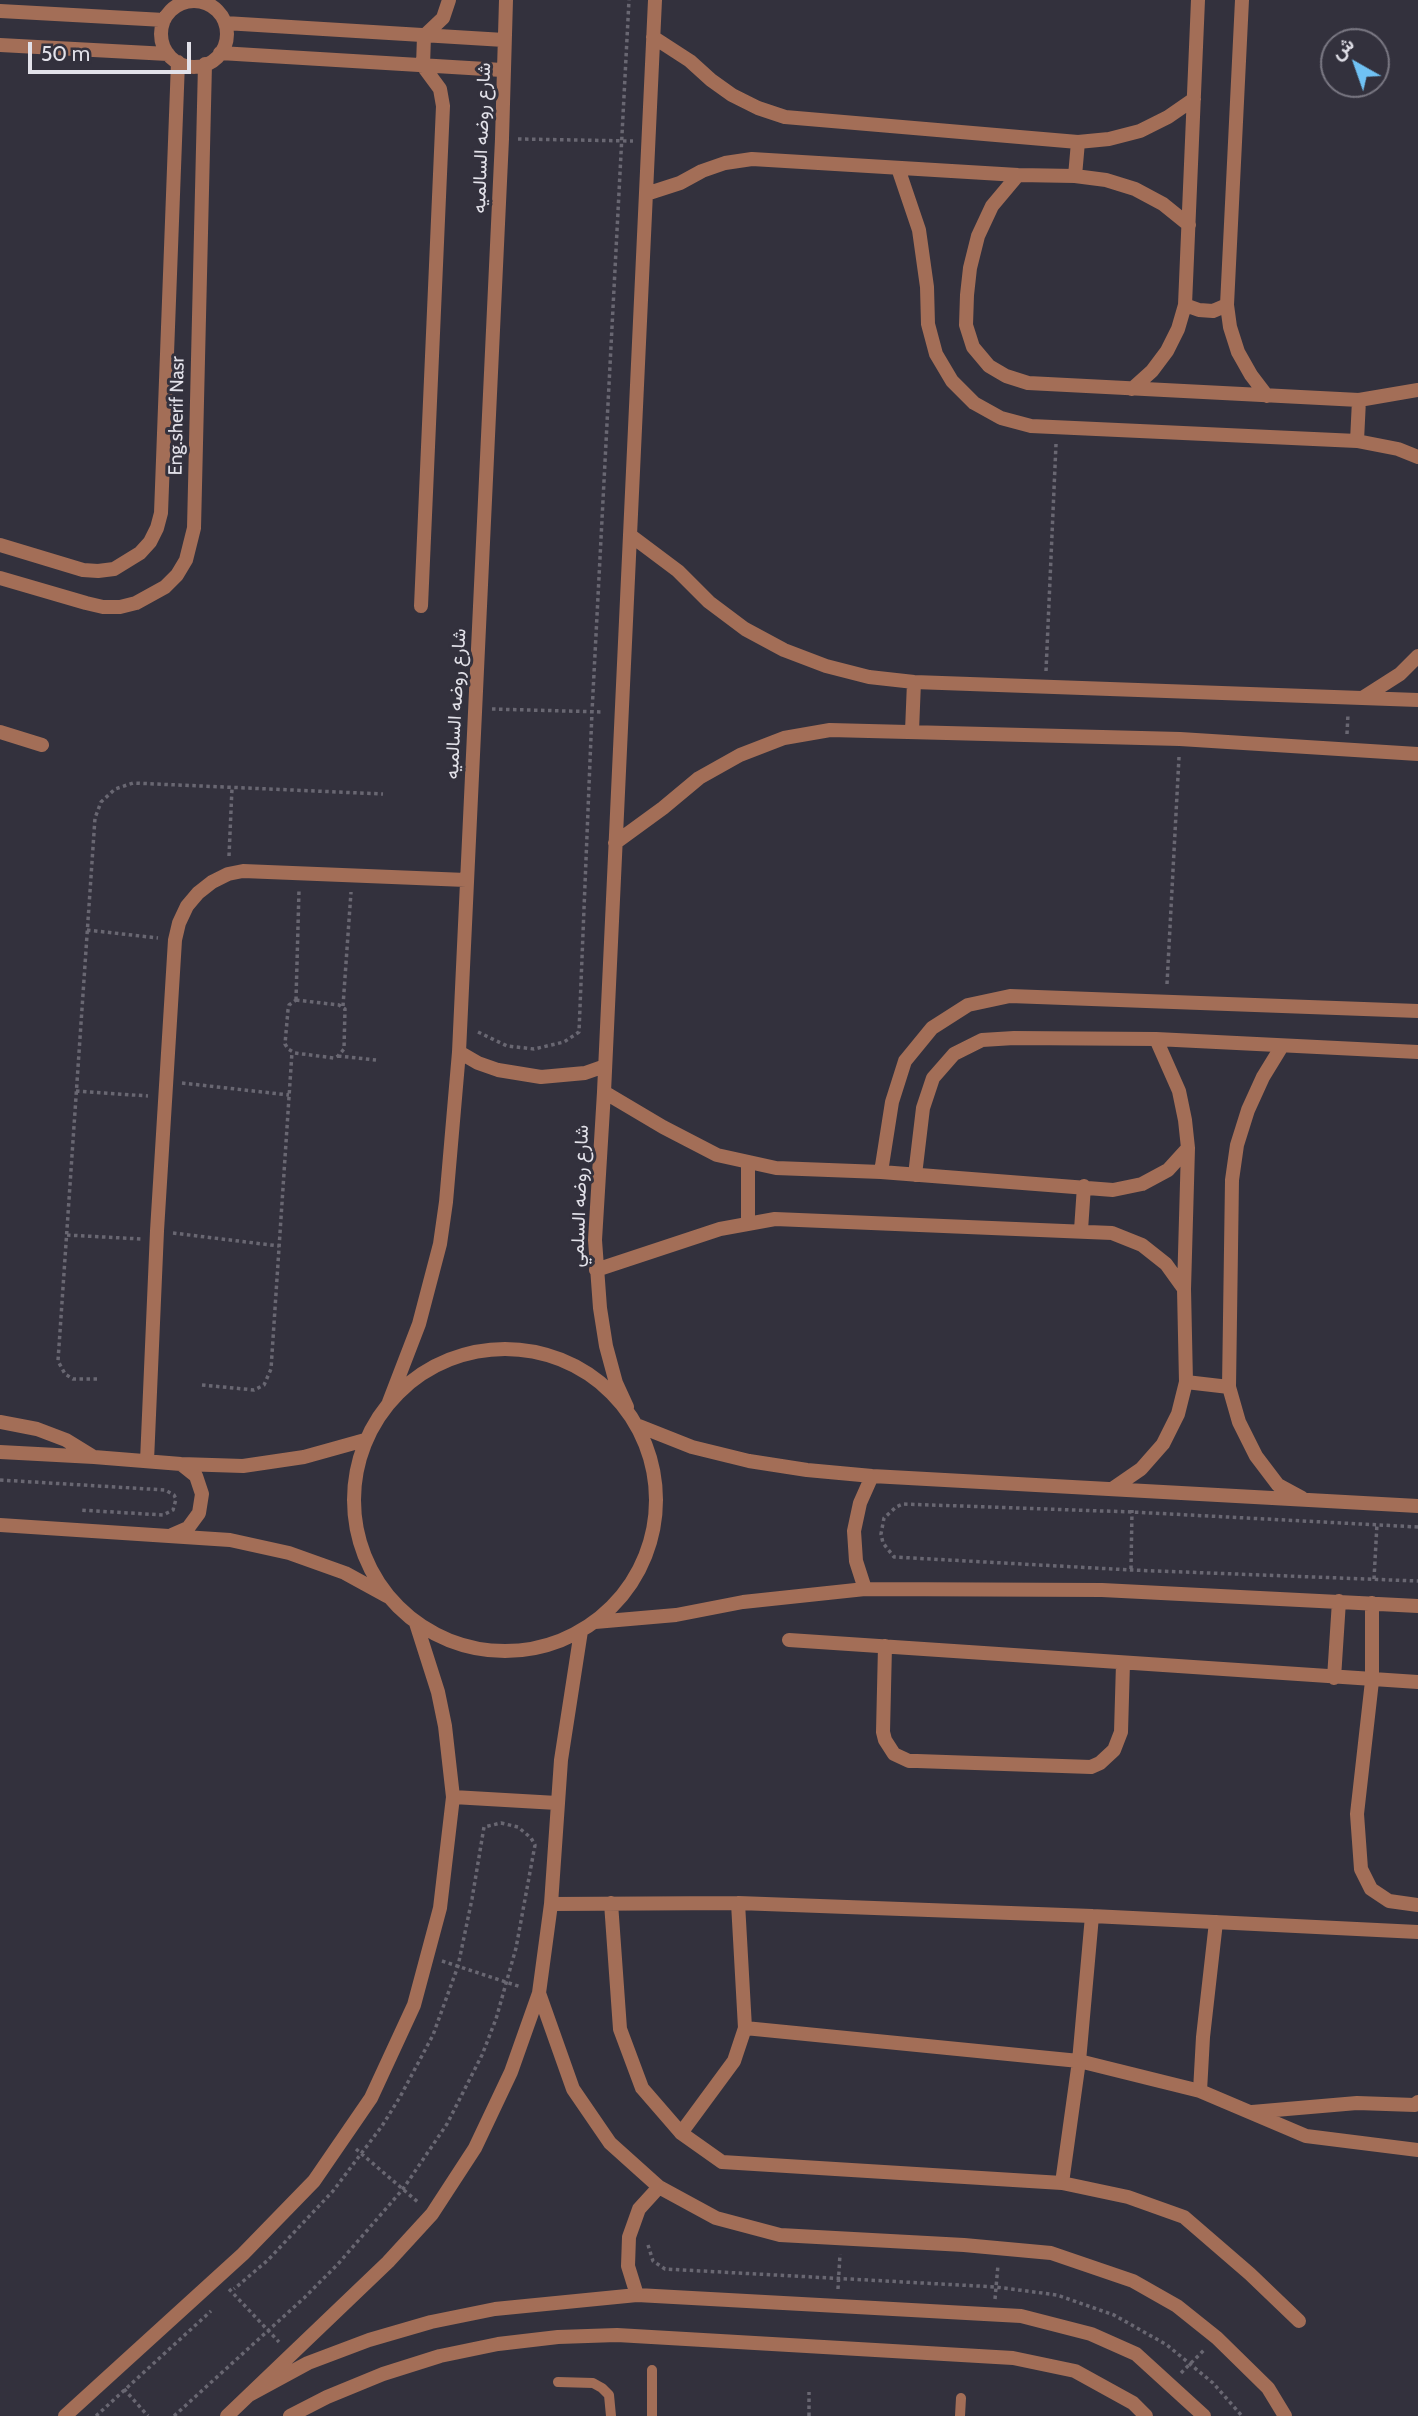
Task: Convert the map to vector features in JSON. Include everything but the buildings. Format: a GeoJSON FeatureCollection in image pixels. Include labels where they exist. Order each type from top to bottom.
{"type":"FeatureCollection","features":[{"type":"Feature","properties":{"kind":"street"},"geometry":{"type":"LineString","coordinates":[[421,606],[443,106],[440,89],[423,66],[424,36],[443,18],[449,0]]}},
{"type":"Feature","properties":{"kind":"street","name":"شارع روضه السالميه"},"geometry":{"type":"LineString","coordinates":[[389,1402],[419,1324],[440,1244],[459,1052],[502,139],[506,0]]}},
{"type":"Feature","properties":{"kind":"street"},"geometry":{"type":"LineString","coordinates":[[459,1052],[498,1070],[541,1077],[584,1073],[606,1066],[655,0]]}},
{"type":"Feature","properties":{"kind":"street"},"geometry":{"type":"LineString","coordinates":[[1132,389],[1152,371],[1167,351],[1178,329],[1185,305],[1198,0]]}},
{"type":"Feature","properties":{"kind":"street"},"geometry":{"type":"LineString","coordinates":[[1242,0],[1227,305],[1238,352],[1267,396]]}},
{"type":"Feature","properties":{"kind":"street"},"geometry":{"type":"LineString","coordinates":[[0,45],[173,58],[191,66],[205,64],[220,53],[226,39],[225,23],[214,7],[206,1],[177,3],[164,20],[161,38],[173,58],[161,513],[157,528],[140,553],[114,569],[98,572],[0,545]]}},
{"type":"Feature","properties":{"kind":"street"},"geometry":{"type":"LineString","coordinates":[[0,11],[164,20]]}},
{"type":"Feature","properties":{"kind":"street"},"geometry":{"type":"LineString","coordinates":[[225,23],[504,40]]}},
{"type":"Feature","properties":{"kind":"street"},"geometry":{"type":"LineString","coordinates":[[653,37],[690,61],[732,95],[785,117],[1078,142],[1109,139],[1140,131],[1168,117],[1194,99]]}},
{"type":"Feature","properties":{"kind":"street"},"geometry":{"type":"LineString","coordinates":[[220,53],[502,70]]}},
{"type":"Feature","properties":{"kind":"street","name":"Eng.sherif Nasr"},"geometry":{"type":"LineString","coordinates":[[0,578],[86,603],[120,607],[144,600],[166,587],[186,560],[194,528],[205,64]]}},
{"type":"Feature","properties":{"kind":"street"},"geometry":{"type":"LineString","coordinates":[[1075,176],[1078,142]]}},
{"type":"Feature","properties":{"kind":"street"},"geometry":{"type":"LineString","coordinates":[[646,194],[680,183],[725,163],[752,159],[1075,176],[1106,180],[1135,189],[1163,204],[1189,225]]}},
{"type":"Feature","properties":{"kind":"street"},"geometry":{"type":"LineString","coordinates":[[898,167],[921,239],[928,324],[936,354],[952,381],[974,403],[1001,418],[1031,426],[1357,441],[1398,449],[1418,457]]}},
{"type":"Feature","properties":{"kind":"street"},"geometry":{"type":"LineString","coordinates":[[1018,175],[992,206],[978,236],[967,295],[966,325],[973,347],[989,366],[1006,376],[1028,383],[1359,400],[1418,390]]}},
{"type":"Feature","properties":{"kind":"street"},"geometry":{"type":"LineString","coordinates":[[1185,305],[1213,311],[1227,305]]}},
{"type":"Feature","properties":{"kind":"street"},"geometry":{"type":"LineString","coordinates":[[1357,441],[1359,400]]}},
{"type":"Feature","properties":{"kind":"street"},"geometry":{"type":"LineString","coordinates":[[630,536],[678,571],[709,602],[745,629],[784,650],[869,677],[914,682],[1418,700]]}},
{"type":"Feature","properties":{"kind":"street"},"geometry":{"type":"LineString","coordinates":[[1356,697],[1400,674],[1418,656]]}},
{"type":"Feature","properties":{"kind":"street"},"geometry":{"type":"LineString","coordinates":[[912,731],[914,682]]}},
{"type":"Feature","properties":{"kind":"street"},"geometry":{"type":"LineString","coordinates":[[615,844],[699,778],[740,755],[784,738],[830,730],[1180,739],[1418,754]]}},
{"type":"Feature","properties":{"kind":"street"},"geometry":{"type":"LineString","coordinates":[[0,732],[41,745]]}},
{"type":"Feature","properties":{"kind":"street"},"geometry":{"type":"LineString","coordinates":[[147,1461],[157,1236],[176,940],[179,923],[187,906],[212,882],[228,874],[243,871],[466,880]]}},
{"type":"Feature","properties":{"kind":"street"},"geometry":{"type":"LineString","coordinates":[[881,1172],[892,1102],[905,1061],[932,1028],[968,1005],[1010,996],[1418,1011]]}},
{"type":"Feature","properties":{"kind":"street"},"geometry":{"type":"LineString","coordinates":[[915,1175],[923,1108],[933,1078],[954,1054],[982,1040],[1156,1039],[1418,1052]]}},
{"type":"Feature","properties":{"kind":"street"},"geometry":{"type":"LineString","coordinates":[[1085,1488],[1115,1489],[1141,1469],[1163,1444],[1178,1414],[1186,1382],[1184,1289],[1188,1149],[1179,1091],[1156,1039]]}},
{"type":"Feature","properties":{"kind":"street"},"geometry":{"type":"LineString","coordinates":[[1282,1046],[1263,1077],[1248,1110],[1237,1144],[1233,1168],[1229,1387],[1239,1422],[1255,1455],[1278,1485],[1307,1500]]}},
{"type":"Feature","properties":{"kind":"street","name":"شارع روضه السلمي"},"geometry":{"type":"LineString","coordinates":[[606,1066],[596,1270],[606,1346],[616,1383],[627,1407]]}},
{"type":"Feature","properties":{"kind":"street"},"geometry":{"type":"LineString","coordinates":[[604,1092],[663,1128],[718,1155],[776,1168],[881,1172],[1114,1190],[1142,1184],[1168,1170],[1188,1149]]}},
{"type":"Feature","properties":{"kind":"street"},"geometry":{"type":"LineString","coordinates":[[748,1162],[748,1224]]}},
{"type":"Feature","properties":{"kind":"street"},"geometry":{"type":"LineString","coordinates":[[1081,1230],[1084,1186]]}},
{"type":"Feature","properties":{"kind":"street"},"geometry":{"type":"LineString","coordinates":[[596,1270],[720,1229],[775,1219],[1112,1233],[1142,1245],[1166,1264],[1184,1289]]}},
{"type":"Feature","properties":{"kind":"street"},"geometry":{"type":"LineString","coordinates":[[0,1525],[170,1535],[230,1541],[289,1553],[345,1573],[387,1596],[416,1623],[447,1640],[480,1650],[514,1651],[549,1645],[595,1622],[622,1597],[642,1567],[654,1532],[657,1496],[653,1460],[639,1426],[627,1407],[594,1376],[554,1355],[510,1347],[464,1353],[423,1371],[389,1402],[365,1440],[354,1480],[354,1521],[365,1560],[387,1596]]}},
{"type":"Feature","properties":{"kind":"street"},"geometry":{"type":"LineString","coordinates":[[1186,1382],[1229,1387]]}},
{"type":"Feature","properties":{"kind":"street"},"geometry":{"type":"LineString","coordinates":[[0,1422],[37,1429],[66,1440],[94,1457]]}},
{"type":"Feature","properties":{"kind":"street"},"geometry":{"type":"LineString","coordinates":[[639,1426],[692,1447],[749,1461],[807,1470],[872,1476],[1418,1506]]}},
{"type":"Feature","properties":{"kind":"street"},"geometry":{"type":"LineString","coordinates":[[0,1452],[243,1466],[304,1457],[365,1440]]}},
{"type":"Feature","properties":{"kind":"street"},"geometry":{"type":"LineString","coordinates":[[170,1535],[188,1528],[199,1513],[202,1494],[196,1476],[181,1464]]}},
{"type":"Feature","properties":{"kind":"street"},"geometry":{"type":"LineString","coordinates":[[865,1589],[856,1561],[854,1531],[860,1503],[872,1476]]}},
{"type":"Feature","properties":{"kind":"street"},"geometry":{"type":"LineString","coordinates":[[595,1622],[676,1615],[743,1602],[865,1589],[1131,1592],[1418,1606]]}},
{"type":"Feature","properties":{"kind":"street"},"geometry":{"type":"LineString","coordinates":[[1334,1678],[1339,1601]]}},
{"type":"Feature","properties":{"kind":"street"},"geometry":{"type":"LineString","coordinates":[[1372,1603],[1372,1681],[1357,1814],[1361,1869],[1371,1889],[1389,1901],[1418,1905]]}},
{"type":"Feature","properties":{"kind":"street"},"geometry":{"type":"LineString","coordinates":[[65,2416],[218,2277],[314,2181],[371,2098],[414,2006],[440,1908],[453,1797],[445,1726],[438,1692],[416,1623]]}},
{"type":"Feature","properties":{"kind":"street"},"geometry":{"type":"LineString","coordinates":[[227,2416],[388,2262],[432,2214],[480,2137],[511,2071],[539,1993],[551,1904],[556,1802],[581,1631]]}},
{"type":"Feature","properties":{"kind":"street"},"geometry":{"type":"LineString","coordinates":[[789,1640],[1418,1682]]}},
{"type":"Feature","properties":{"kind":"street"},"geometry":{"type":"LineString","coordinates":[[885,1646],[885,1740],[894,1754],[917,1761],[1091,1767],[1114,1750],[1121,1732],[1123,1663]]}},
{"type":"Feature","properties":{"kind":"street"},"geometry":{"type":"LineString","coordinates":[[453,1797],[556,1802]]}},
{"type":"Feature","properties":{"kind":"street"},"geometry":{"type":"LineString","coordinates":[[611,1903],[620,2029],[642,2088],[681,2133],[722,2162],[1062,2183],[1128,2197],[1184,2217],[1299,2321]]}},
{"type":"Feature","properties":{"kind":"street"},"geometry":{"type":"LineString","coordinates":[[551,1904],[738,1903],[1418,1932]]}},
{"type":"Feature","properties":{"kind":"street"},"geometry":{"type":"LineString","coordinates":[[681,2133],[734,2061],[745,2028],[738,1903]]}},
{"type":"Feature","properties":{"kind":"street"},"geometry":{"type":"LineString","coordinates":[[1062,2183],[1079,2061],[1092,1916]]}},
{"type":"Feature","properties":{"kind":"street"},"geometry":{"type":"LineString","coordinates":[[1200,2091],[1203,2036],[1216,1922]]}},
{"type":"Feature","properties":{"kind":"street"},"geometry":{"type":"LineString","coordinates":[[539,1993],[573,2089],[610,2143],[659,2187],[716,2218],[780,2235],[964,2245],[1051,2253],[1133,2281],[1177,2306],[1217,2338],[1268,2388],[1285,2416]]}},
{"type":"Feature","properties":{"kind":"street"},"geometry":{"type":"LineString","coordinates":[[745,2028],[1079,2061],[1200,2091],[1306,2136],[1418,2150]]}},
{"type":"Feature","properties":{"kind":"street"},"geometry":{"type":"LineString","coordinates":[[1250,2112],[1357,2103],[1415,2105],[1418,2102]]}},
{"type":"Feature","properties":{"kind":"street"},"geometry":{"type":"LineString","coordinates":[[637,2295],[628,2266],[629,2237],[639,2209],[659,2187]]}},
{"type":"Feature","properties":{"kind":"street"},"geometry":{"type":"LineString","coordinates":[[249,2395],[308,2363],[369,2340],[431,2322],[495,2309],[637,2295],[1021,2316],[1091,2334],[1136,2354],[1204,2416]]}},
{"type":"Feature","properties":{"kind":"street"},"geometry":{"type":"LineString","coordinates":[[290,2416],[372,2378],[440,2356],[522,2341],[617,2335],[1013,2358],[1075,2371],[1132,2403],[1146,2416]]}},
{"type":"Feature","properties":{"kind":"lane"},"geometry":{"type":"LineString","coordinates":[[652,2370],[652,2416]]}},
{"type":"Feature","properties":{"kind":"lane"},"geometry":{"type":"LineString","coordinates":[[558,2382],[593,2383],[602,2388],[609,2395],[611,2416]]}},
{"type":"Feature","properties":{"kind":"lane"},"geometry":{"type":"LineString","coordinates":[[960,2416],[961,2398]]}},
{"type":"Feature","properties":{"kind":"path"},"geometry":{"type":"LineString","coordinates":[[475,1028],[480,1035],[519,1049],[550,1047],[579,1032],[592,712],[629,0]]}},
{"type":"Feature","properties":{"kind":"path"},"geometry":{"type":"LineString","coordinates":[[502,139],[648,141]]}},
{"type":"Feature","properties":{"kind":"path"},"geometry":{"type":"LineString","coordinates":[[1045,687],[1057,427]]}},
{"type":"Feature","properties":{"kind":"path"},"geometry":{"type":"LineString","coordinates":[[1346,749],[1356,697]]}},
{"type":"Feature","properties":{"kind":"path"},"geometry":{"type":"LineString","coordinates":[[476,709],[622,713]]}},
{"type":"Feature","properties":{"kind":"path"},"geometry":{"type":"LineString","coordinates":[[1166,1003],[1180,739]]}},
{"type":"Feature","properties":{"kind":"path"},"geometry":{"type":"LineString","coordinates":[[97,1379],[73,1379],[65,1374],[58,1361],[95,818],[101,802],[115,789],[133,783],[383,794]]}},
{"type":"Feature","properties":{"kind":"path"},"geometry":{"type":"LineString","coordinates":[[228,874],[232,788]]}},
{"type":"Feature","properties":{"kind":"path"},"geometry":{"type":"LineString","coordinates":[[296,1000],[300,873]]}},
{"type":"Feature","properties":{"kind":"path"},"geometry":{"type":"LineString","coordinates":[[338,1056],[344,1049],[346,1011],[343,1006],[352,876]]}},
{"type":"Feature","properties":{"kind":"path"},"geometry":{"type":"LineString","coordinates":[[87,930],[176,940]]}},
{"type":"Feature","properties":{"kind":"path"},"geometry":{"type":"LineString","coordinates":[[343,1006],[296,1000],[289,1005],[285,1044],[292,1052],[376,1060]]}},
{"type":"Feature","properties":{"kind":"path"},"geometry":{"type":"LineString","coordinates":[[202,1385],[254,1390],[264,1385],[269,1378],[292,1052]]}},
{"type":"Feature","properties":{"kind":"path"},"geometry":{"type":"LineString","coordinates":[[166,1081],[289,1095]]}},
{"type":"Feature","properties":{"kind":"path"},"geometry":{"type":"LineString","coordinates":[[76,1091],[166,1098]]}},
{"type":"Feature","properties":{"kind":"path"},"geometry":{"type":"LineString","coordinates":[[67,1235],[157,1236],[279,1246]]}},
{"type":"Feature","properties":{"kind":"path"},"geometry":{"type":"LineString","coordinates":[[0,1480],[165,1490],[176,1499],[173,1510],[163,1515],[68,1510]]}},
{"type":"Feature","properties":{"kind":"path"},"geometry":{"type":"LineString","coordinates":[[1131,1592],[1132,1490]]}},
{"type":"Feature","properties":{"kind":"path"},"geometry":{"type":"LineString","coordinates":[[1418,1527],[1132,1512],[903,1504],[884,1518],[881,1534],[883,1543],[894,1557],[1131,1570],[1418,1581]]}},
{"type":"Feature","properties":{"kind":"path"},"geometry":{"type":"LineString","coordinates":[[1372,1603],[1378,1504]]}},
{"type":"Feature","properties":{"kind":"path"},"geometry":{"type":"LineString","coordinates":[[174,2416],[338,2264],[426,2158],[465,2090],[486,2043],[507,1982],[524,1913],[535,1845],[525,1832],[510,1824],[484,1827],[458,1966],[433,2035],[382,2126],[333,2191],[301,2227],[231,2291]]}},
{"type":"Feature","properties":{"kind":"path"},"geometry":{"type":"LineString","coordinates":[[427,1955],[539,1993]]}},
{"type":"Feature","properties":{"kind":"path"},"geometry":{"type":"LineString","coordinates":[[344,2138],[432,2214]]}},
{"type":"Feature","properties":{"kind":"path"},"geometry":{"type":"LineString","coordinates":[[837,2305],[841,2238]]}},
{"type":"Feature","properties":{"kind":"path"},"geometry":{"type":"LineString","coordinates":[[648,2241],[653,2261],[665,2269],[996,2287],[1056,2295],[1086,2303],[1141,2329],[1191,2364],[1213,2383],[1242,2416]]}},
{"type":"Feature","properties":{"kind":"path"},"geometry":{"type":"LineString","coordinates":[[829,2254],[840,2254]]}},
{"type":"Feature","properties":{"kind":"path"},"geometry":{"type":"LineString","coordinates":[[994,2314],[998,2262],[1009,2263]]}},
{"type":"Feature","properties":{"kind":"path"},"geometry":{"type":"LineString","coordinates":[[218,2277],[291,2355]]}},
{"type":"Feature","properties":{"kind":"path"},"geometry":{"type":"LineString","coordinates":[[96,2416],[212,2309]]}},
{"type":"Feature","properties":{"kind":"path"},"geometry":{"type":"LineString","coordinates":[[1170,2384],[1208,2347],[1199,2340]]}},
{"type":"Feature","properties":{"kind":"path"},"geometry":{"type":"LineString","coordinates":[[111,2374],[148,2416]]}},
{"type":"Feature","properties":{"kind":"path"},"geometry":{"type":"LineString","coordinates":[[809,2392],[809,2416]]}}]}
